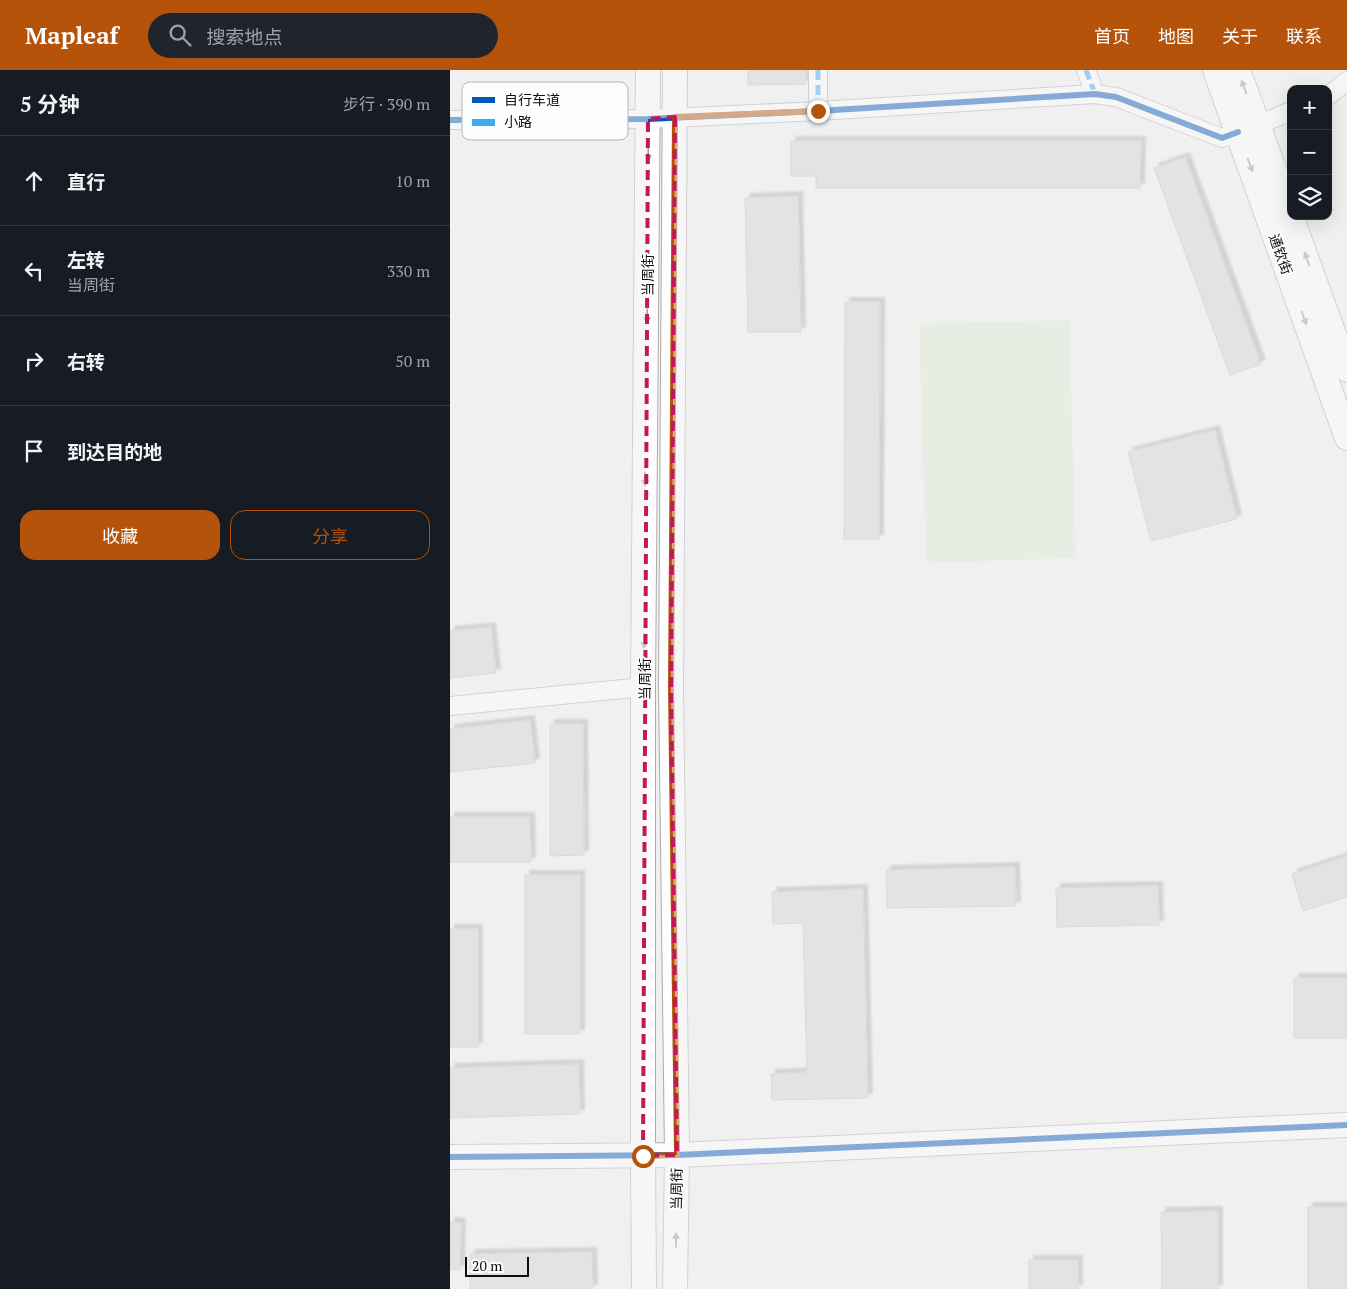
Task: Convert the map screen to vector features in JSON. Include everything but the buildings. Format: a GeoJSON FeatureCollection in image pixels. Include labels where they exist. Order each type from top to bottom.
{"type":"FeatureCollection","features":[{"type":"Feature","properties":{"kind":"main road","name":"当周街"},"geometry":{"type":"LineString","coordinates":[[644,1289],[644,687],[648,70]]}},
{"type":"Feature","properties":{"kind":"main road","name":"当周街"},"geometry":{"type":"LineString","coordinates":[[675,70],[671,688],[677,1155],[675,1289]]}},
{"type":"Feature","properties":{"kind":"main road","name":"通钦街"},"geometry":{"type":"LineString","coordinates":[[1215,70],[1248,128],[1347,438]]}},
{"type":"Feature","properties":{"kind":"main road"},"geometry":{"type":"LineString","coordinates":[[1238,70],[1248,128],[1287,208]]}},
{"type":"Feature","properties":{"kind":"main road"},"geometry":{"type":"LineString","coordinates":[[1292,220],[1347,370]]}},
{"type":"Feature","properties":{"kind":"main road"},"geometry":{"type":"LineString","coordinates":[[450,1157],[677,1155],[1347,1125]]}},
{"type":"Feature","properties":{"kind":"street"},"geometry":{"type":"LineString","coordinates":[[818,70],[818,111]]}},
{"type":"Feature","properties":{"kind":"street"},"geometry":{"type":"LineString","coordinates":[[1086,70],[1095,94]]}},
{"type":"Feature","properties":{"kind":"street"},"geometry":{"type":"LineString","coordinates":[[1332,93],[1347,81]]}},
{"type":"Feature","properties":{"kind":"street"},"geometry":{"type":"LineString","coordinates":[[628,119],[818,111],[1095,94],[1116,97],[1222,138],[1287,113]]}},
{"type":"Feature","properties":{"kind":"street"},"geometry":{"type":"LineString","coordinates":[[450,706],[644,687]]}},
{"type":"Feature","properties":{"kind":"highlighted area"},"geometry":{"type":"Polygon","coordinates":[[[675,117],[671,688],[677,1155],[643,1156],[648,119],[675,117]]]}},
{"type":"Feature","properties":{"kind":"green space"},"geometry":{"type":"Polygon","coordinates":[[[1069,320],[1076,558],[926,563],[919,324],[1069,320]]]}},
{"type":"Feature","properties":{"kind":"marked path"},"geometry":{"type":"LineString","coordinates":[[818,70],[818,111]]}},
{"type":"Feature","properties":{"kind":"marked path"},"geometry":{"type":"LineString","coordinates":[[1086,70],[1095,94]]}},
{"type":"Feature","properties":{"kind":"cycle path"},"geometry":{"type":"LineString","coordinates":[[628,119],[818,111],[1095,94],[1116,97],[1222,138],[1238,132]]}},
{"type":"Feature","properties":{"kind":"cycle path"},"geometry":{"type":"LineString","coordinates":[[450,120],[462,120]]}},
{"type":"Feature","properties":{"kind":"cycle path"},"geometry":{"type":"LineString","coordinates":[[450,1157],[677,1155],[1347,1125]]}},
{"type":"Feature","properties":{"kind":"route"},"geometry":{"type":"LineString","coordinates":[[643,1156],[677,1155],[671,688],[675,117],[818,111]]}}]}
